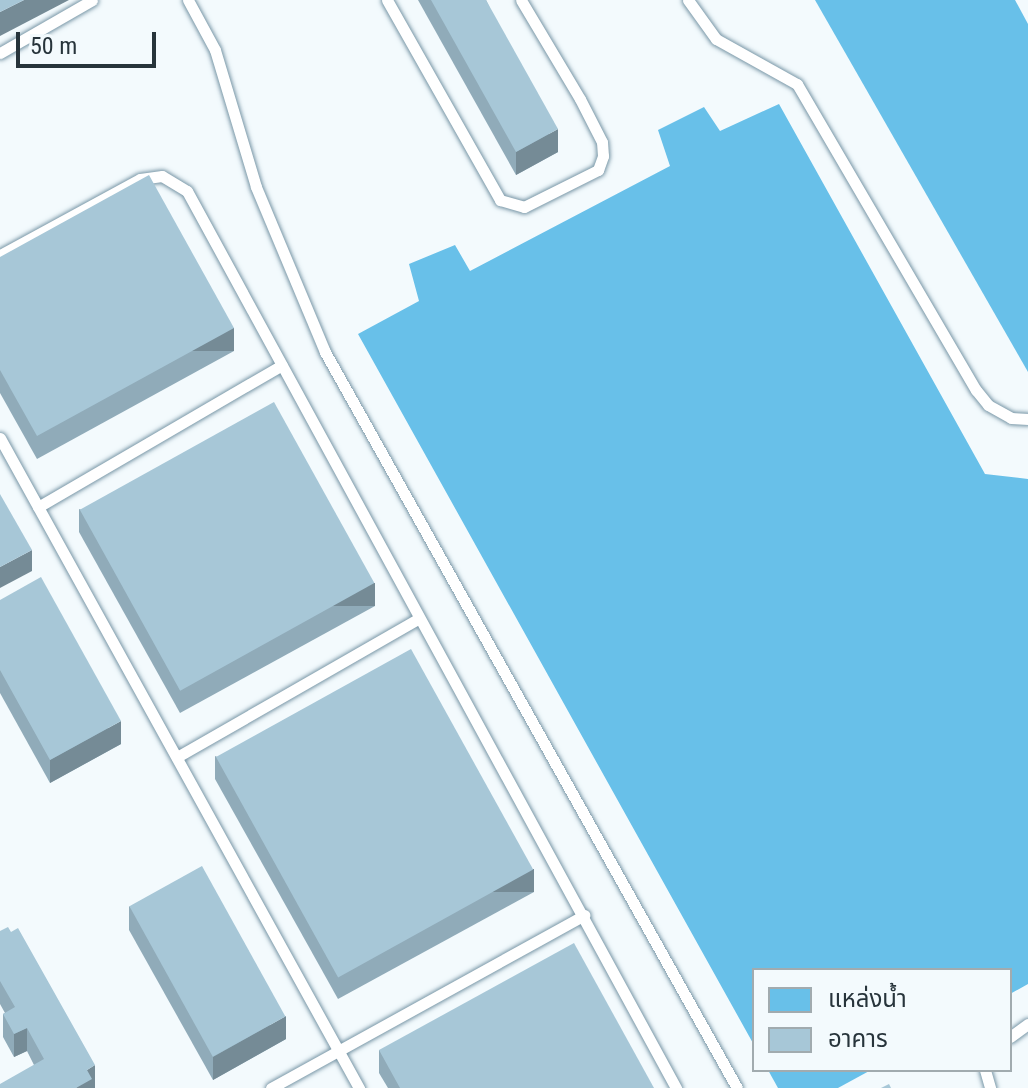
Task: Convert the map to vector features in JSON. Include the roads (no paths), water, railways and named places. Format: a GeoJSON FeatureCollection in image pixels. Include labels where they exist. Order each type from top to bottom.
{"type":"FeatureCollection","features":[{"type":"Feature","properties":{"kind":"lane"},"geometry":{"type":"LineString","coordinates":[[0,53],[92,0]]}},
{"type":"Feature","properties":{"kind":"lane"},"geometry":{"type":"LineString","coordinates":[[188,0],[215,50],[256,187],[325,352],[737,1088]]}},
{"type":"Feature","properties":{"kind":"lane"},"geometry":{"type":"LineString","coordinates":[[387,0],[500,200],[524,207],[598,170],[603,156],[602,142],[580,99],[521,0]]}},
{"type":"Feature","properties":{"kind":"lane"},"geometry":{"type":"LineString","coordinates":[[688,0],[716,39],[797,84],[976,390],[988,405],[1011,418],[1028,419]]}},
{"type":"Feature","properties":{"kind":"lane"},"geometry":{"type":"LineString","coordinates":[[0,255],[140,179],[174,179],[187,191],[676,1088]]}},
{"type":"Feature","properties":{"kind":"lane"},"geometry":{"type":"LineString","coordinates":[[38,507],[282,365]]}},
{"type":"Feature","properties":{"kind":"lane"},"geometry":{"type":"LineString","coordinates":[[0,438],[359,1088]]}},
{"type":"Feature","properties":{"kind":"lane"},"geometry":{"type":"LineString","coordinates":[[177,757],[418,619]]}},
{"type":"Feature","properties":{"kind":"lane"},"geometry":{"type":"LineString","coordinates":[[271,1088],[584,915]]}},
{"type":"Feature","properties":{"kind":"water"},"geometry":{"type":"Polygon","coordinates":[[[815,0],[1015,0],[1028,24],[1028,372],[815,0]]]}},
{"type":"Feature","properties":{"kind":"water"},"geometry":{"type":"Polygon","coordinates":[[[779,104],[985,474],[1028,479],[1028,984],[1012,993],[1012,968],[752,968],[752,1041],[358,334],[419,301],[409,264],[455,245],[470,271],[670,166],[658,130],[704,107],[720,131],[779,104]]]}},
{"type":"Feature","properties":{"kind":"water"},"geometry":{"type":"Polygon","coordinates":[[[769,1072],[867,1072],[838,1088],[778,1088],[769,1072]]]}}]}
